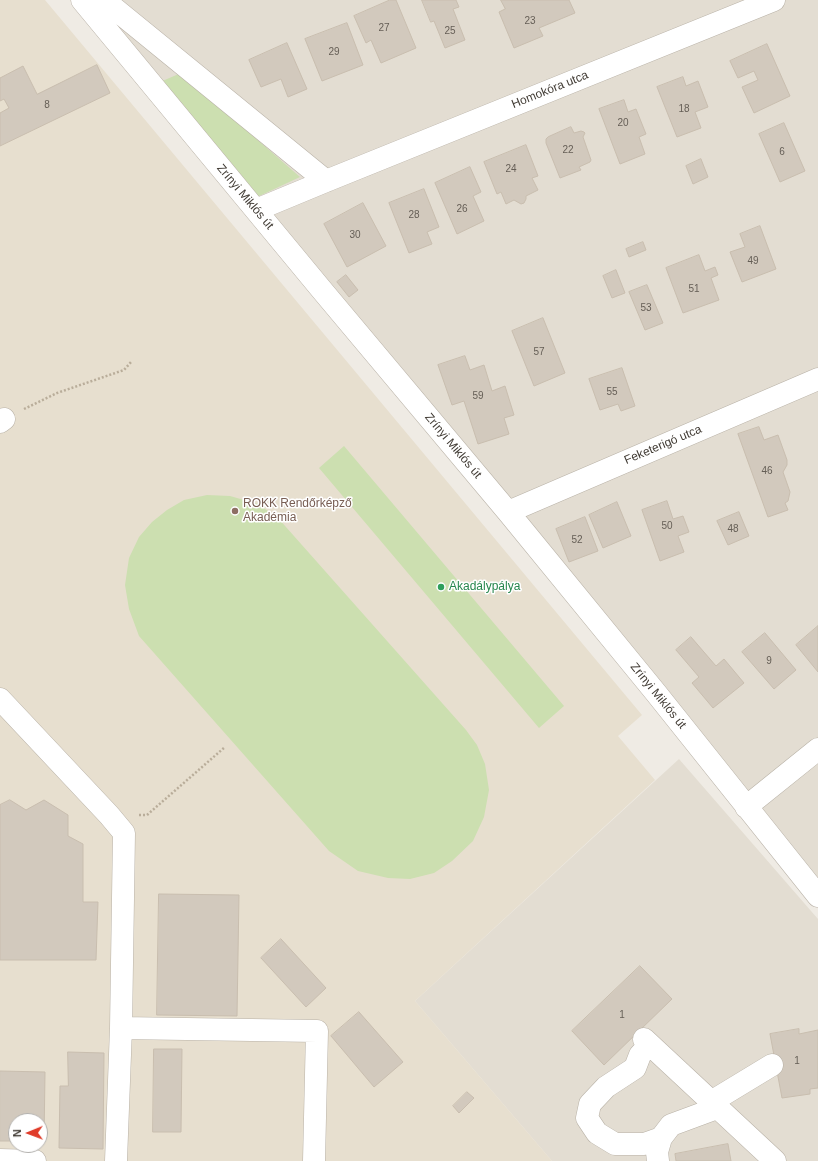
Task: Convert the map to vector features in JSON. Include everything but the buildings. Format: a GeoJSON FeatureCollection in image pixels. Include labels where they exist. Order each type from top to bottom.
{"type":"FeatureCollection","features":[{"type":"Feature","properties":{"kind":"street","name":"Zrínyi Miklós út"},"geometry":{"type":"LineString","coordinates":[[82,0],[508,512],[656,693],[818,896]]}},
{"type":"Feature","properties":{"kind":"street"},"geometry":{"type":"LineString","coordinates":[[104,0],[326,181]]}},
{"type":"Feature","properties":{"kind":"street","name":"Homokóra utca"},"geometry":{"type":"LineString","coordinates":[[256,210],[774,0]]}},
{"type":"Feature","properties":{"kind":"street","name":"Feketerigó utca"},"geometry":{"type":"LineString","coordinates":[[508,512],[814,383]]}},
{"type":"Feature","properties":{"kind":"street"},"geometry":{"type":"LineString","coordinates":[[0,699],[109,815],[124,833],[121,1028],[116,1161]]}},
{"type":"Feature","properties":{"kind":"street"},"geometry":{"type":"LineString","coordinates":[[746,807],[818,749]]}},
{"type":"Feature","properties":{"kind":"street"},"geometry":{"type":"LineString","coordinates":[[121,1028],[317,1031],[314,1161]]}},
{"type":"Feature","properties":{"kind":"street"},"geometry":{"type":"LineString","coordinates":[[661,1138],[644,1144],[615,1144],[597,1133],[587,1118],[590,1104],[606,1087],[635,1068],[646,1042],[775,1161]]}},
{"type":"Feature","properties":{"kind":"street"},"geometry":{"type":"LineString","coordinates":[[658,1161],[657,1152],[661,1138],[671,1125],[714,1105],[772,1065]]}},
{"type":"Feature","properties":{"kind":"street"},"geometry":{"type":"LineString","coordinates":[[0,1160],[35,1161]]}},
{"type":"Feature","properties":{"kind":"path"},"geometry":{"type":"LineString","coordinates":[[2,421],[57,393],[124,370],[131,362]]}},
{"type":"Feature","properties":{"kind":"path"},"geometry":{"type":"LineString","coordinates":[[109,815],[147,815],[225,747]]}},
{"type":"Feature","properties":{"kind":"shaded area","name":"ROKK Rendőrképző Akadémia"},"geometry":{"type":"Polygon","coordinates":[[[0,0],[45,0],[642,715],[618,736],[655,780],[415,1001],[552,1161],[0,1161],[0,0]]]}},
{"type":"Feature","properties":{"kind":"shaded area"},"geometry":{"type":"Polygon","coordinates":[[[91,0],[818,0],[818,879],[91,0]]]}},
{"type":"Feature","properties":{"kind":"shaded area"},"geometry":{"type":"Polygon","coordinates":[[[679,759],[818,919],[818,1161],[552,1161],[415,1001],[679,759]]]}},
{"type":"Feature","properties":{"kind":"green space"},"geometry":{"type":"Polygon","coordinates":[[[181,73],[300,177],[255,198],[160,82],[181,73]]]}},
{"type":"Feature","properties":{"kind":"green space","name":"Akadálypálya"},"geometry":{"type":"Polygon","coordinates":[[[344,446],[564,706],[539,728],[319,468],[344,446]]]}},
{"type":"Feature","properties":{"kind":"green space"},"geometry":{"type":"Polygon","coordinates":[[[207,495],[230,496],[258,504],[278,518],[466,730],[477,745],[485,764],[489,790],[484,817],[473,841],[452,861],[434,873],[410,879],[388,878],[358,871],[329,851],[139,636],[129,609],[125,585],[129,558],[139,537],[152,522],[167,510],[184,500],[207,495]]]}},
{"type":"Feature","properties":{"kind":"place","name":"ROKK Rendőrképző Akadémia"},"geometry":{"type":"Point","coordinates":[235,511]}},
{"type":"Feature","properties":{"kind":"place","name":"Akadálypálya"},"geometry":{"type":"Point","coordinates":[441,587]}}]}
